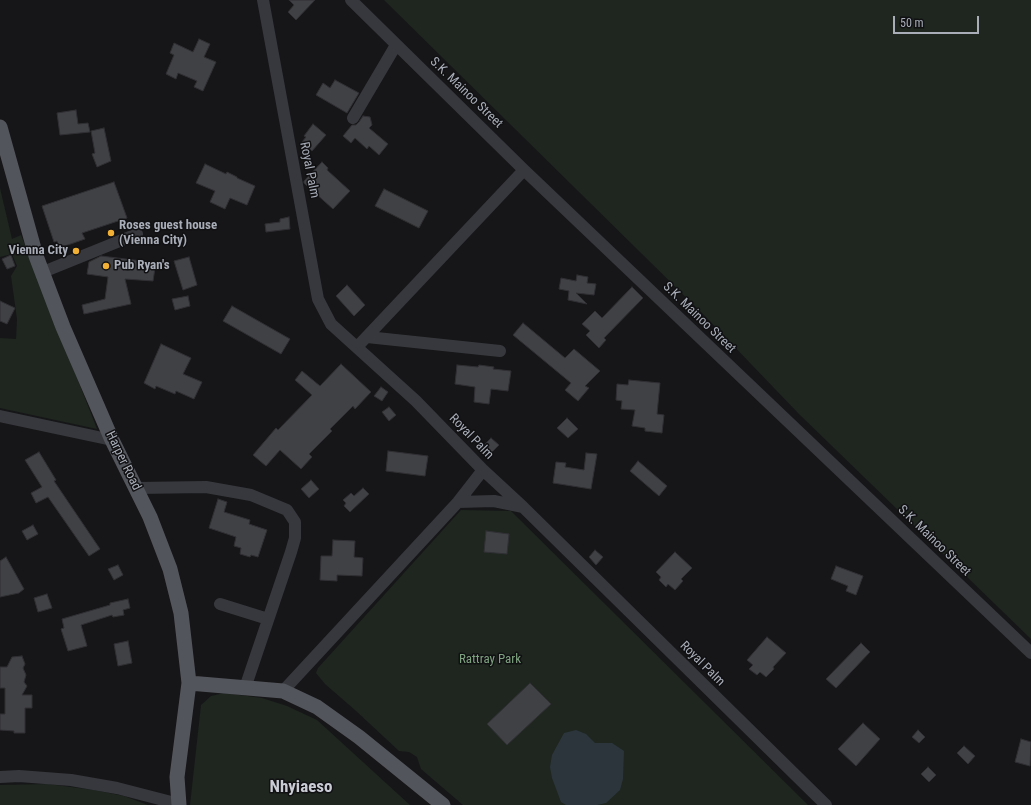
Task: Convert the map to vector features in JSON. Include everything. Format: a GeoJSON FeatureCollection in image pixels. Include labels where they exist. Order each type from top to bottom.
{"type":"FeatureCollection","features":[{"type":"Feature","properties":{"kind":"main road","name":"Harper Road"},"geometry":{"type":"LineString","coordinates":[[0,127],[36,256],[63,327],[112,440],[150,517],[170,569],[181,613],[189,683],[177,777],[179,805]]}},
{"type":"Feature","properties":{"kind":"main road"},"geometry":{"type":"LineString","coordinates":[[189,683],[283,691],[318,707],[359,737],[443,805]]}},
{"type":"Feature","properties":{"kind":"street","name":"Royal Palm"},"geometry":{"type":"LineString","coordinates":[[263,0],[318,299],[331,324],[416,401],[483,470],[523,507],[826,805]]}},
{"type":"Feature","properties":{"kind":"street","name":"S.K. Mainoo Street"},"geometry":{"type":"LineString","coordinates":[[351,0],[524,170],[1031,653]]}},
{"type":"Feature","properties":{"kind":"street"},"geometry":{"type":"LineString","coordinates":[[353,118],[396,45]]}},
{"type":"Feature","properties":{"kind":"street"},"geometry":{"type":"LineString","coordinates":[[357,347],[524,170]]}},
{"type":"Feature","properties":{"kind":"street"},"geometry":{"type":"LineString","coordinates":[[43,272],[137,234]]}},
{"type":"Feature","properties":{"kind":"street"},"geometry":{"type":"LineString","coordinates":[[366,337],[500,351]]}},
{"type":"Feature","properties":{"kind":"street"},"geometry":{"type":"LineString","coordinates":[[0,416],[112,440]]}},
{"type":"Feature","properties":{"kind":"street"},"geometry":{"type":"LineString","coordinates":[[283,691],[458,502],[483,470]]}},
{"type":"Feature","properties":{"kind":"street"},"geometry":{"type":"LineString","coordinates":[[136,488],[206,487],[251,494],[286,510],[295,522],[295,538],[245,688]]}},
{"type":"Feature","properties":{"kind":"street"},"geometry":{"type":"LineString","coordinates":[[458,502],[494,501],[523,507]]}},
{"type":"Feature","properties":{"kind":"street"},"geometry":{"type":"LineString","coordinates":[[220,604],[268,620]]}},
{"type":"Feature","properties":{"kind":"street"},"geometry":{"type":"LineString","coordinates":[[0,777],[19,776],[71,780],[117,788],[179,805]]}},
{"type":"Feature","properties":{"kind":"green space"},"geometry":{"type":"Polygon","coordinates":[[[384,0],[1031,0],[1031,639],[799,414],[703,314],[384,0]]]}},
{"type":"Feature","properties":{"kind":"green space"},"geometry":{"type":"Polygon","coordinates":[[[0,188],[12,239],[21,235],[97,429],[0,408],[0,338],[16,339],[17,319],[11,276],[17,266],[12,254],[0,257],[0,188]]]}},
{"type":"Feature","properties":{"kind":"green space","name":"Rattray Park"},"geometry":{"type":"Polygon","coordinates":[[[461,510],[511,511],[808,805],[463,805],[421,769],[417,757],[409,752],[399,751],[325,684],[316,673],[318,668],[461,510]]]}},
{"type":"Feature","properties":{"kind":"green space"},"geometry":{"type":"Polygon","coordinates":[[[224,693],[262,698],[287,706],[317,720],[410,805],[190,805],[201,705],[211,696],[224,693]]]}},
{"type":"Feature","properties":{"kind":"green space"},"geometry":{"type":"Polygon","coordinates":[[[48,784],[94,790],[124,796],[148,805],[0,805],[0,785],[48,784]]]}},
{"type":"Feature","properties":{"kind":"shaded area"},"geometry":{"type":"Polygon","coordinates":[[[576,730],[586,734],[595,743],[612,743],[624,751],[623,779],[620,790],[606,803],[597,805],[566,805],[561,802],[552,778],[550,767],[552,755],[564,733],[576,730]]]}},
{"type":"Feature","properties":{"kind":"building"},"geometry":{"type":"Polygon","coordinates":[[[289,0],[315,0],[296,20],[288,12],[294,5],[289,0]]]}},
{"type":"Feature","properties":{"kind":"building"},"geometry":{"type":"Polygon","coordinates":[[[199,39],[210,44],[204,57],[216,62],[203,91],[194,87],[197,81],[178,73],[176,79],[166,74],[174,55],[170,53],[174,43],[193,52],[199,39]]]}},
{"type":"Feature","properties":{"kind":"building"},"geometry":{"type":"Polygon","coordinates":[[[335,80],[359,93],[347,113],[316,95],[323,83],[330,88],[335,80]]]}},
{"type":"Feature","properties":{"kind":"building"},"geometry":{"type":"Polygon","coordinates":[[[76,110],[78,124],[88,123],[90,132],[60,135],[57,113],[76,110]]]}},
{"type":"Feature","properties":{"kind":"building"},"geometry":{"type":"Polygon","coordinates":[[[363,116],[370,117],[372,125],[369,128],[388,144],[379,155],[369,146],[367,149],[355,138],[351,143],[343,136],[352,125],[356,125],[359,122],[363,116]]]}},
{"type":"Feature","properties":{"kind":"building"},"geometry":{"type":"Polygon","coordinates":[[[313,124],[326,135],[312,151],[302,142],[306,137],[304,136],[313,124]]]}},
{"type":"Feature","properties":{"kind":"building"},"geometry":{"type":"Polygon","coordinates":[[[104,128],[111,161],[97,167],[92,154],[95,153],[91,131],[104,128]]]}},
{"type":"Feature","properties":{"kind":"building"},"geometry":{"type":"Polygon","coordinates":[[[322,162],[328,168],[327,170],[350,191],[333,209],[304,183],[304,181],[322,162]]]}},
{"type":"Feature","properties":{"kind":"building"},"geometry":{"type":"Polygon","coordinates":[[[205,164],[226,174],[227,172],[255,186],[247,205],[230,198],[225,209],[210,202],[215,191],[196,183],[205,164]]]}},
{"type":"Feature","properties":{"kind":"building"},"geometry":{"type":"Polygon","coordinates":[[[114,182],[127,218],[82,233],[85,239],[59,248],[57,241],[54,242],[42,206],[114,182]]]}},
{"type":"Feature","properties":{"kind":"building"},"geometry":{"type":"Polygon","coordinates":[[[384,189],[428,211],[419,228],[375,206],[384,189]]]}},
{"type":"Feature","properties":{"kind":"building"},"geometry":{"type":"Polygon","coordinates":[[[289,217],[290,229],[266,232],[265,224],[280,222],[280,219],[289,217]]]}},
{"type":"Feature","properties":{"kind":"building"},"geometry":{"type":"Polygon","coordinates":[[[11,255],[15,266],[7,269],[2,259],[11,255]]]}},
{"type":"Feature","properties":{"kind":"building"},"geometry":{"type":"Polygon","coordinates":[[[101,256],[142,261],[141,266],[155,268],[153,281],[125,279],[131,304],[84,314],[82,305],[105,299],[108,277],[87,274],[89,262],[101,256]]]}},
{"type":"Feature","properties":{"kind":"building"},"geometry":{"type":"Polygon","coordinates":[[[189,257],[197,285],[183,290],[174,261],[189,257]]]}},
{"type":"Feature","properties":{"kind":"building"},"geometry":{"type":"Polygon","coordinates":[[[577,275],[588,277],[587,283],[596,284],[594,295],[576,293],[587,304],[568,300],[569,291],[559,289],[561,278],[576,281],[577,275]]]}},
{"type":"Feature","properties":{"kind":"building"},"geometry":{"type":"Polygon","coordinates":[[[347,285],[365,305],[354,316],[336,296],[347,285]]]}},
{"type":"Feature","properties":{"kind":"building"},"geometry":{"type":"Polygon","coordinates":[[[632,287],[643,298],[604,338],[606,340],[599,348],[586,335],[590,331],[582,324],[595,311],[602,318],[632,287]]]}},
{"type":"Feature","properties":{"kind":"building"},"geometry":{"type":"Polygon","coordinates":[[[188,296],[190,306],[175,310],[172,299],[188,296]]]}},
{"type":"Feature","properties":{"kind":"building"},"geometry":{"type":"Polygon","coordinates":[[[0,301],[15,308],[7,324],[0,321],[0,301]]]}},
{"type":"Feature","properties":{"kind":"building"},"geometry":{"type":"Polygon","coordinates":[[[232,306],[290,339],[281,354],[223,321],[232,306]]]}},
{"type":"Feature","properties":{"kind":"building"},"geometry":{"type":"Polygon","coordinates":[[[523,323],[565,358],[574,349],[600,371],[585,386],[589,388],[578,401],[565,390],[571,383],[513,335],[523,323]]]}},
{"type":"Feature","properties":{"kind":"building"},"geometry":{"type":"Polygon","coordinates":[[[161,344],[191,358],[183,374],[202,382],[194,399],[176,391],[175,394],[156,386],[155,389],[144,383],[161,344]]]}},
{"type":"Feature","properties":{"kind":"building"},"geometry":{"type":"Polygon","coordinates":[[[341,364],[371,392],[355,409],[353,406],[330,429],[332,431],[309,454],[312,457],[301,469],[280,450],[266,466],[253,455],[276,428],[278,430],[312,395],[295,380],[302,371],[320,386],[341,364]]]}},
{"type":"Feature","properties":{"kind":"building"},"geometry":{"type":"Polygon","coordinates":[[[457,365],[478,367],[479,365],[494,367],[493,369],[511,371],[508,391],[491,389],[489,404],[474,402],[475,387],[455,384],[457,365]]]}},
{"type":"Feature","properties":{"kind":"building"},"geometry":{"type":"Polygon","coordinates":[[[629,380],[660,383],[657,414],[664,415],[662,433],[645,431],[645,428],[632,426],[635,410],[621,409],[622,401],[616,400],[617,384],[628,385],[629,380]]]}},
{"type":"Feature","properties":{"kind":"building"},"geometry":{"type":"Polygon","coordinates":[[[381,387],[388,392],[382,401],[374,396],[381,387]]]}},
{"type":"Feature","properties":{"kind":"building"},"geometry":{"type":"Polygon","coordinates":[[[389,407],[396,415],[389,421],[382,412],[389,407]]]}},
{"type":"Feature","properties":{"kind":"building"},"geometry":{"type":"Polygon","coordinates":[[[567,418],[578,429],[568,438],[557,428],[567,418]]]}},
{"type":"Feature","properties":{"kind":"building"},"geometry":{"type":"Polygon","coordinates":[[[491,438],[499,445],[491,453],[483,446],[491,438]]]}},
{"type":"Feature","properties":{"kind":"building"},"geometry":{"type":"Polygon","coordinates":[[[388,451],[428,456],[425,476],[386,471],[388,451]]]}},
{"type":"Feature","properties":{"kind":"building"},"geometry":{"type":"Polygon","coordinates":[[[39,452],[56,480],[54,481],[100,549],[89,556],[48,497],[36,503],[31,493],[42,487],[25,460],[39,452]]]}},
{"type":"Feature","properties":{"kind":"building"},"geometry":{"type":"Polygon","coordinates":[[[586,453],[597,454],[591,489],[553,483],[556,462],[566,463],[565,467],[584,470],[586,453]]]}},
{"type":"Feature","properties":{"kind":"building"},"geometry":{"type":"Polygon","coordinates":[[[638,461],[667,486],[659,496],[630,471],[638,461]]]}},
{"type":"Feature","properties":{"kind":"building"},"geometry":{"type":"Polygon","coordinates":[[[311,480],[319,489],[309,498],[301,489],[311,480]]]}},
{"type":"Feature","properties":{"kind":"building"},"geometry":{"type":"Polygon","coordinates":[[[363,488],[369,494],[350,512],[344,506],[346,503],[343,500],[351,493],[354,496],[363,488]]]}},
{"type":"Feature","properties":{"kind":"building"},"geometry":{"type":"Polygon","coordinates":[[[218,499],[227,502],[224,512],[250,520],[249,524],[267,530],[258,557],[251,555],[250,557],[240,554],[241,548],[234,546],[236,537],[209,528],[218,499]]]}},
{"type":"Feature","properties":{"kind":"building"},"geometry":{"type":"Polygon","coordinates":[[[33,525],[38,534],[27,540],[22,531],[33,525]]]}},
{"type":"Feature","properties":{"kind":"building"},"geometry":{"type":"Polygon","coordinates":[[[486,531],[509,534],[507,554],[484,552],[486,531]]]}},
{"type":"Feature","properties":{"kind":"building"},"geometry":{"type":"Polygon","coordinates":[[[333,540],[355,541],[354,557],[363,558],[362,576],[337,575],[337,581],[320,580],[321,556],[332,556],[333,540]]]}},
{"type":"Feature","properties":{"kind":"building"},"geometry":{"type":"Polygon","coordinates":[[[595,550],[603,557],[596,565],[589,557],[595,550]]]}},
{"type":"Feature","properties":{"kind":"building"},"geometry":{"type":"Polygon","coordinates":[[[675,552],[692,568],[681,579],[683,581],[675,590],[668,584],[666,587],[659,580],[661,577],[656,572],[675,552]]]}},
{"type":"Feature","properties":{"kind":"building"},"geometry":{"type":"Polygon","coordinates":[[[6,557],[24,589],[19,593],[0,597],[0,561],[6,557]]]}},
{"type":"Feature","properties":{"kind":"building"},"geometry":{"type":"Polygon","coordinates":[[[118,565],[123,575],[114,580],[108,569],[118,565]]]}},
{"type":"Feature","properties":{"kind":"building"},"geometry":{"type":"Polygon","coordinates":[[[836,566],[863,576],[856,595],[846,591],[848,586],[831,579],[836,566]]]}},
{"type":"Feature","properties":{"kind":"building"},"geometry":{"type":"Polygon","coordinates":[[[47,594],[52,608],[38,612],[34,598],[47,594]]]}},
{"type":"Feature","properties":{"kind":"building"},"geometry":{"type":"Polygon","coordinates":[[[128,599],[130,608],[123,610],[124,615],[113,617],[112,615],[81,625],[87,646],[68,651],[61,629],[64,628],[62,619],[110,605],[110,603],[128,599]]]}},
{"type":"Feature","properties":{"kind":"building"},"geometry":{"type":"Polygon","coordinates":[[[767,637],[786,653],[766,677],[760,672],[757,675],[749,669],[753,665],[747,660],[767,637]]]}},
{"type":"Feature","properties":{"kind":"building"},"geometry":{"type":"Polygon","coordinates":[[[128,641],[132,663],[118,666],[114,644],[128,641]]]}},
{"type":"Feature","properties":{"kind":"building"},"geometry":{"type":"Polygon","coordinates":[[[861,643],[870,652],[836,688],[826,679],[861,643]]]}},
{"type":"Feature","properties":{"kind":"building"},"geometry":{"type":"Polygon","coordinates":[[[22,656],[25,664],[23,668],[26,675],[24,682],[27,686],[22,695],[32,695],[32,708],[25,708],[25,733],[14,733],[14,731],[0,730],[0,714],[5,714],[5,688],[0,688],[0,667],[7,667],[12,657],[22,656]]]}},
{"type":"Feature","properties":{"kind":"building"},"geometry":{"type":"Polygon","coordinates":[[[530,683],[551,704],[507,745],[487,724],[530,683]]]}},
{"type":"Feature","properties":{"kind":"building"},"geometry":{"type":"Polygon","coordinates":[[[863,723],[880,739],[856,766],[838,749],[863,723]]]}},
{"type":"Feature","properties":{"kind":"building"},"geometry":{"type":"Polygon","coordinates":[[[918,730],[925,737],[919,743],[912,737],[918,730]]]}},
{"type":"Feature","properties":{"kind":"building"},"geometry":{"type":"Polygon","coordinates":[[[1021,739],[1031,742],[1030,766],[1015,762],[1021,739]]]}},
{"type":"Feature","properties":{"kind":"building"},"geometry":{"type":"Polygon","coordinates":[[[964,746],[975,756],[968,764],[957,753],[964,746]]]}},
{"type":"Feature","properties":{"kind":"building"},"geometry":{"type":"Polygon","coordinates":[[[928,767],[936,775],[929,782],[921,774],[928,767]]]}},
{"type":"Feature","properties":{"kind":"place","name":"Roses guest house (Vienna City)"},"geometry":{"type":"Point","coordinates":[111,233]}},
{"type":"Feature","properties":{"kind":"place","name":"Vienna City"},"geometry":{"type":"Point","coordinates":[76,251]}},
{"type":"Feature","properties":{"kind":"place","name":"Pub Ryan's"},"geometry":{"type":"Point","coordinates":[106,266]}},
{"type":"Feature","properties":{"kind":"district","name":"Nhyiaeso"},"geometry":{"type":"Point","coordinates":[301,788]}}]}
